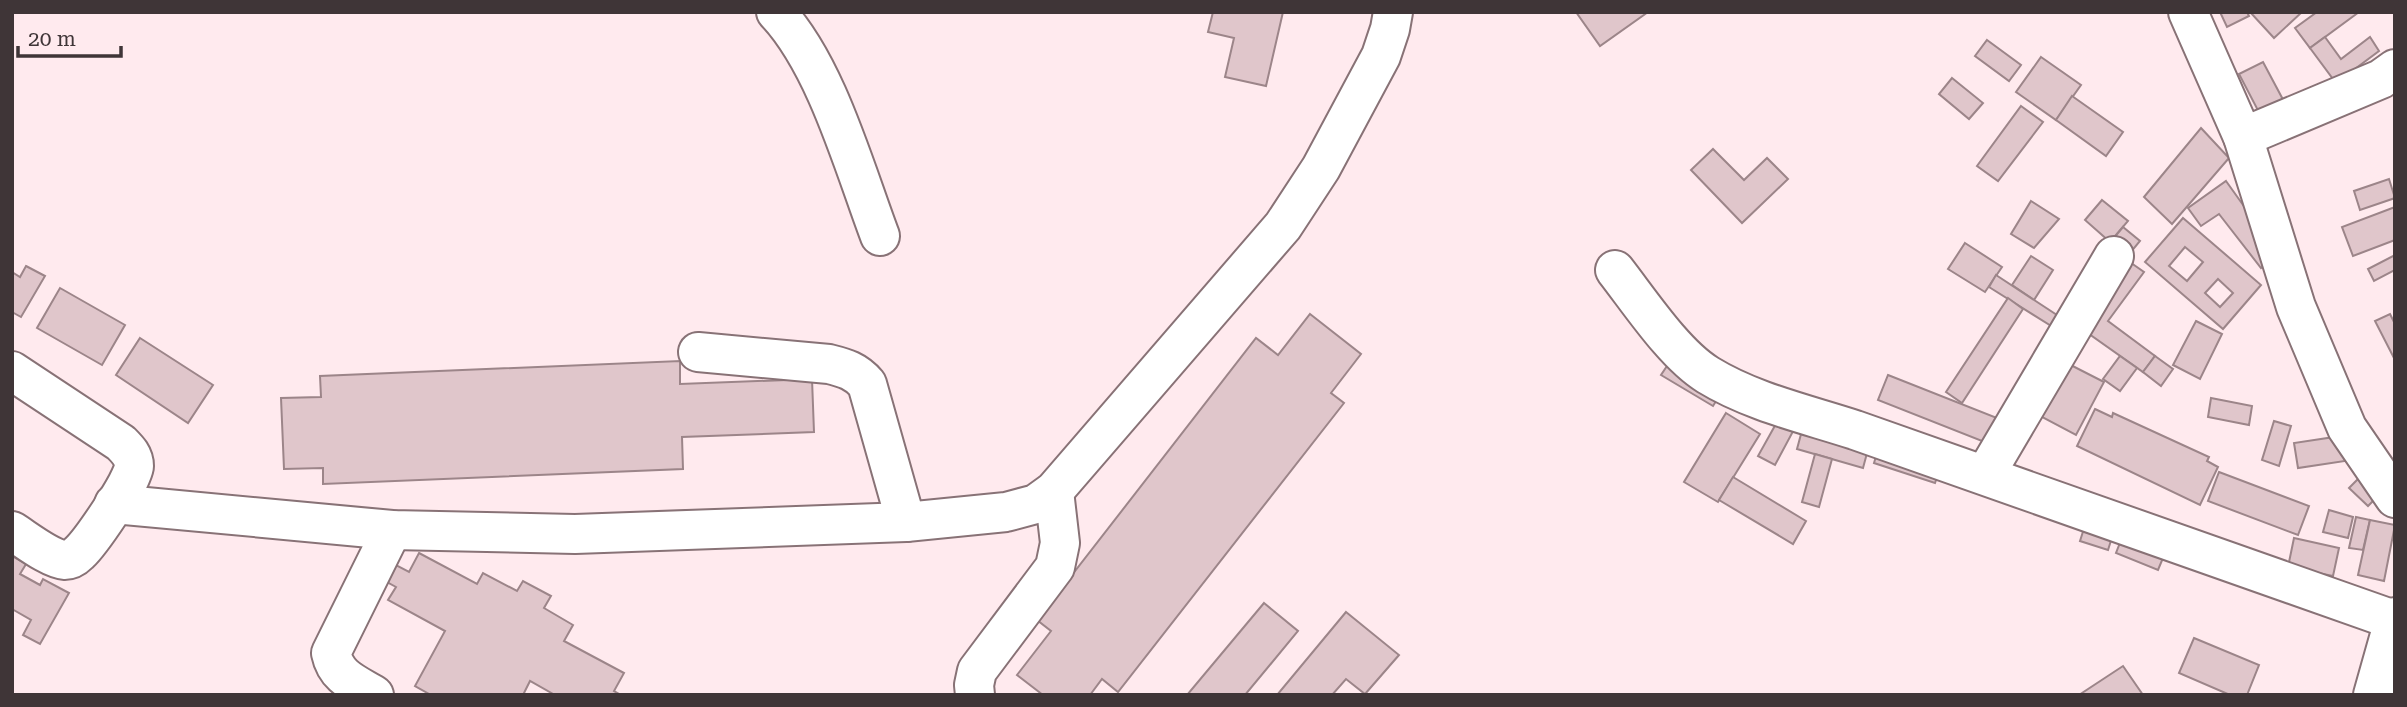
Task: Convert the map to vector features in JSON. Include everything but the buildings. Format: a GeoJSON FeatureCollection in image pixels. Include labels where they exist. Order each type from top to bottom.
{"type":"FeatureCollection","features":[{"type":"Feature","properties":{"kind":"street"},"geometry":{"type":"LineString","coordinates":[[775,12],[801,47],[825,89],[880,236]]}},
{"type":"Feature","properties":{"kind":"street"},"geometry":{"type":"LineString","coordinates":[[114,504],[392,530],[575,534],[906,522],[1006,512],[1036,504],[1054,491],[1283,226],[1321,168],[1381,56],[1393,12]]}},
{"type":"Feature","properties":{"kind":"street"},"geometry":{"type":"LineString","coordinates":[[2188,12],[2243,137],[2296,307],[2347,428],[2393,492]]}},
{"type":"Feature","properties":{"kind":"street"},"geometry":{"type":"LineString","coordinates":[[2243,137],[2381,79],[2395,69]]}},
{"type":"Feature","properties":{"kind":"street"},"geometry":{"type":"LineString","coordinates":[[1984,475],[2114,256]]}},
{"type":"Feature","properties":{"kind":"street"},"geometry":{"type":"LineString","coordinates":[[1615,270],[1681,353],[1707,375],[1765,402],[1855,430],[2394,619],[2373,695]]}},
{"type":"Feature","properties":{"kind":"street"},"geometry":{"type":"LineString","coordinates":[[698,352],[829,364],[847,368],[860,376],[867,384],[906,522]]}},
{"type":"Feature","properties":{"kind":"street"},"geometry":{"type":"LineString","coordinates":[[12,371],[121,443],[131,454],[134,466],[131,478],[82,551],[74,558],[64,560],[53,556],[12,531]]}},
{"type":"Feature","properties":{"kind":"street"},"geometry":{"type":"LineString","coordinates":[[975,695],[977,671],[1055,567],[1060,543],[1054,491]]}},
{"type":"Feature","properties":{"kind":"street"},"geometry":{"type":"LineString","coordinates":[[374,695],[342,676],[334,665],[331,653],[392,530]]}}]}
